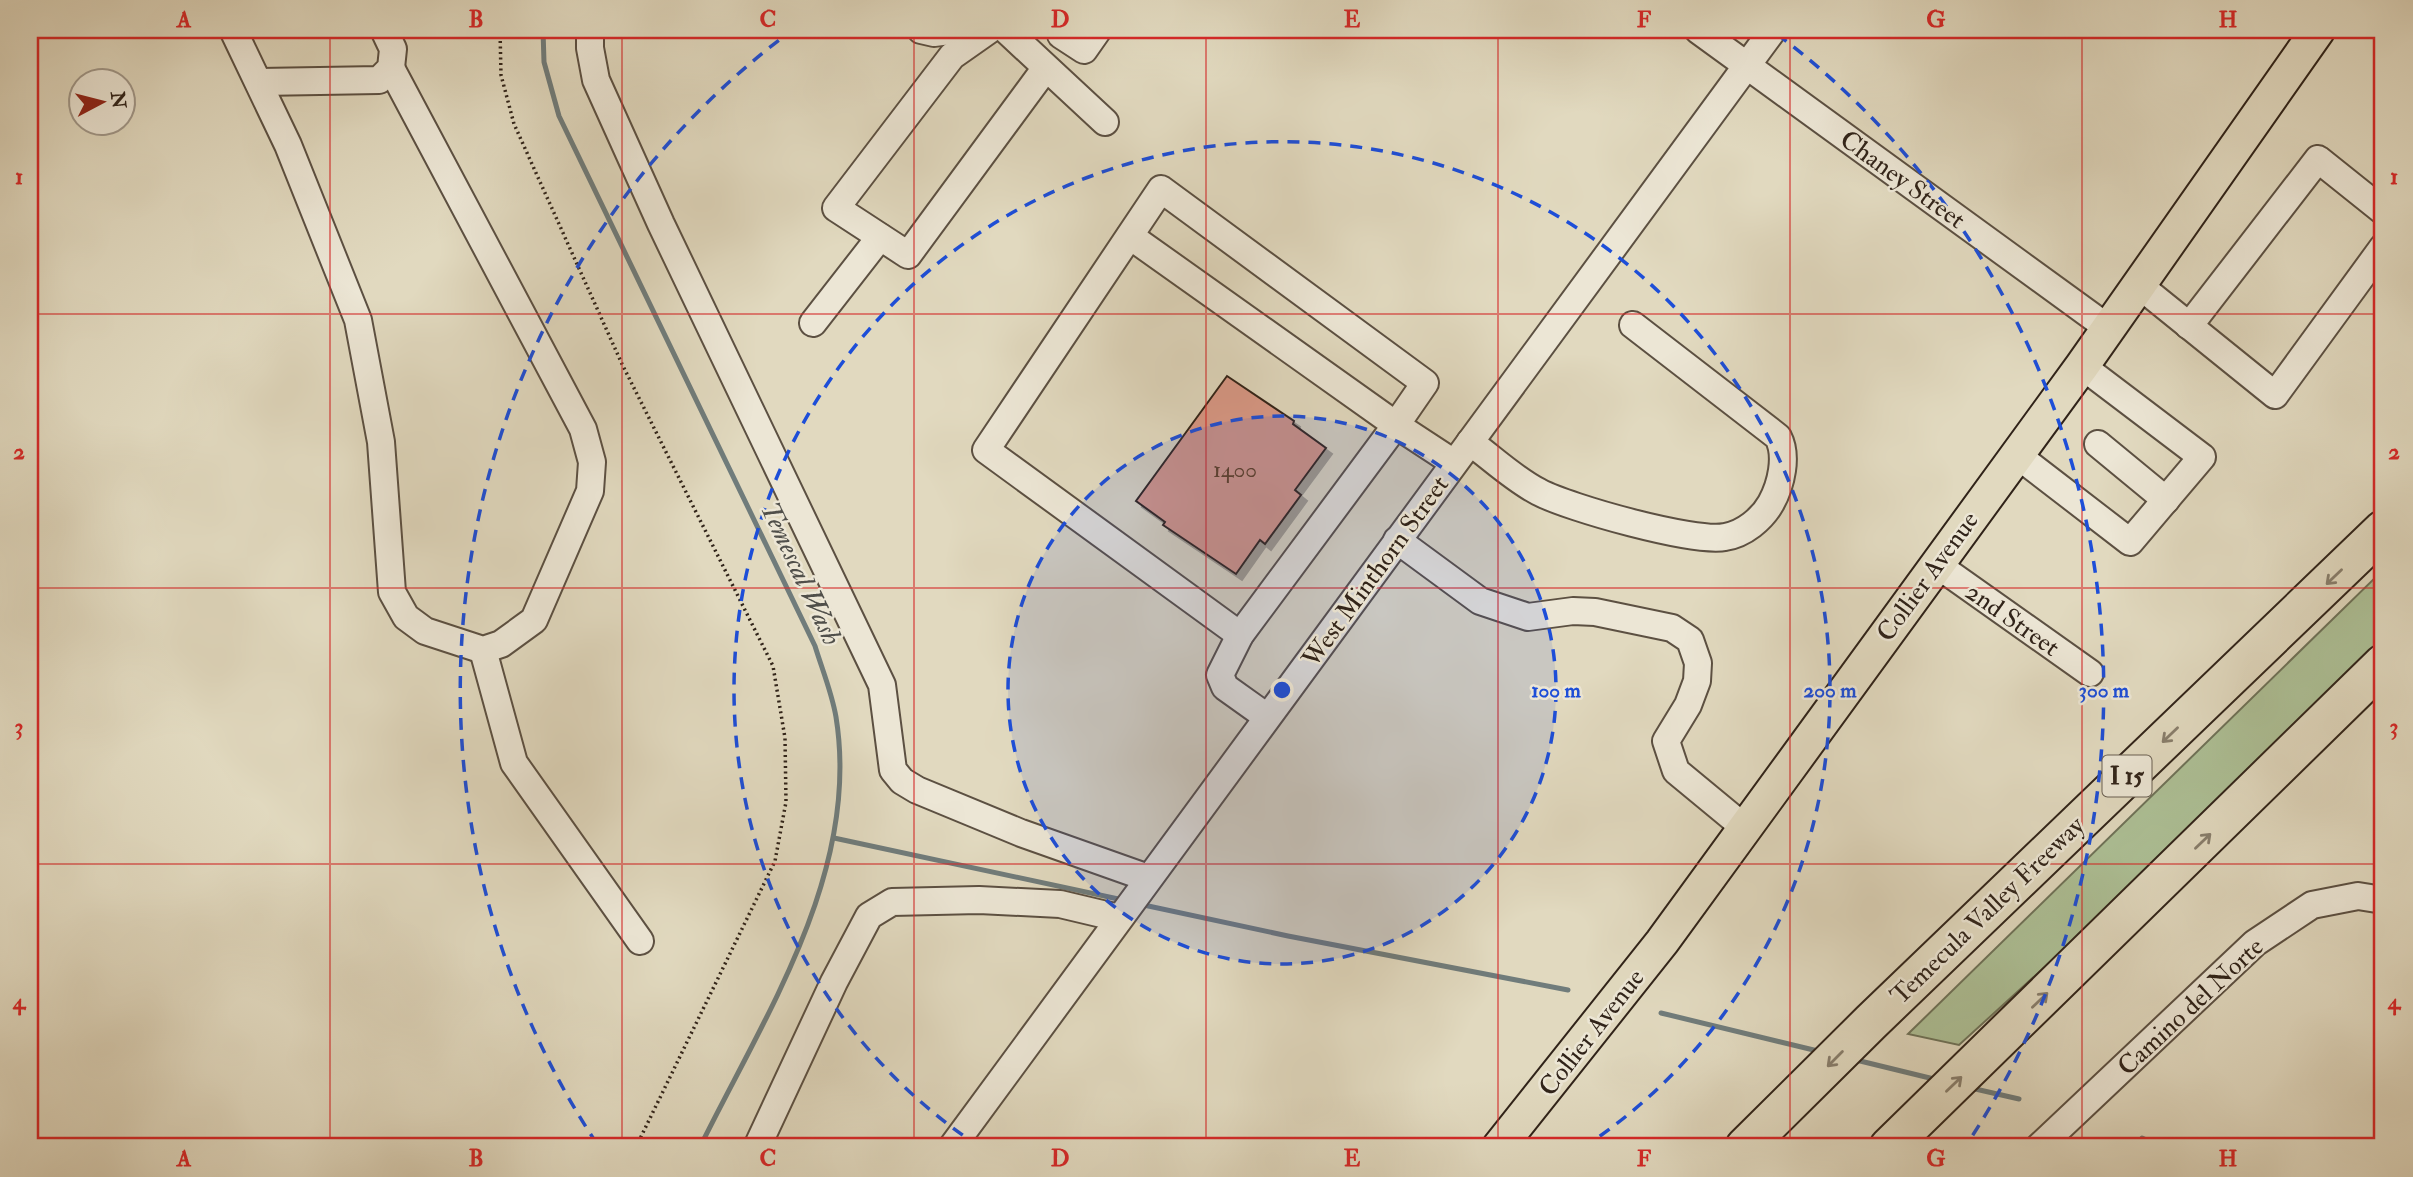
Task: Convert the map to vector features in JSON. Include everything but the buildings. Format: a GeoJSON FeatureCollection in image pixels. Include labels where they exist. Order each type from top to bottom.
{"type":"FeatureCollection","features":[{"type":"Feature","properties":{"kind":"highway","name":"Temecula Valley Freeway"},"geometry":{"type":"LineString","coordinates":[[1745,1147],[1871,1022],[2383,530]]}},
{"type":"Feature","properties":{"kind":"highway"},"geometry":{"type":"LineString","coordinates":[[1889,1147],[2383,664]]}},
{"type":"Feature","properties":{"kind":"main road","name":"Collier Avenue"},"geometry":{"type":"LineString","coordinates":[[1499,1147],[1662,942],[2140,286],[2318,30]]}},
{"type":"Feature","properties":{"kind":"street"},"geometry":{"type":"LineString","coordinates":[[233,30],[260,82],[358,320],[381,442],[392,592],[407,617],[425,631],[483,650],[501,644],[534,620],[590,491],[592,462],[583,429],[391,68],[393,49],[384,30]]}},
{"type":"Feature","properties":{"kind":"street"},"geometry":{"type":"LineString","coordinates":[[590,30],[590,48],[596,80],[661,225],[882,685],[893,770],[902,781],[917,790],[1021,833],[1154,870]]}},
{"type":"Feature","properties":{"kind":"street"},"geometry":{"type":"LineString","coordinates":[[921,30],[934,33],[957,30]]}},
{"type":"Feature","properties":{"kind":"street"},"geometry":{"type":"LineString","coordinates":[[989,30],[952,56],[836,208],[908,256],[1045,68]]}},
{"type":"Feature","properties":{"kind":"street"},"geometry":{"type":"LineString","coordinates":[[1006,30],[1105,122]]}},
{"type":"Feature","properties":{"kind":"street"},"geometry":{"type":"LineString","coordinates":[[1062,30],[1061,35],[1084,50],[1098,30]]}},
{"type":"Feature","properties":{"kind":"street","name":"Chaney Street"},"geometry":{"type":"LineString","coordinates":[[1698,30],[2108,328]]}},
{"type":"Feature","properties":{"kind":"street","name":"West Minthorn Street"},"geometry":{"type":"LineString","coordinates":[[952,1147],[1773,30]]}},
{"type":"Feature","properties":{"kind":"street"},"geometry":{"type":"LineString","coordinates":[[260,82],[379,80],[391,68]]}},
{"type":"Feature","properties":{"kind":"street"},"geometry":{"type":"LineString","coordinates":[[2189,326],[2319,159],[2383,211]]}},
{"type":"Feature","properties":{"kind":"street"},"geometry":{"type":"LineString","coordinates":[[1240,635],[986,450],[1161,189],[1424,383],[1396,425],[1240,635],[1220,675],[1225,687],[1267,717]]}},
{"type":"Feature","properties":{"kind":"street"},"geometry":{"type":"LineString","coordinates":[[1130,236],[1396,425],[1454,463]]}},
{"type":"Feature","properties":{"kind":"street"},"geometry":{"type":"LineString","coordinates":[[813,323],[880,237]]}},
{"type":"Feature","properties":{"kind":"street"},"geometry":{"type":"LineString","coordinates":[[2140,286],[2275,395],[2383,247]]}},
{"type":"Feature","properties":{"kind":"street"},"geometry":{"type":"LineString","coordinates":[[1470,442],[1539,492],[1618,519],[1704,538],[1726,537],[1747,528],[1766,513],[1776,495],[1783,455],[1778,437],[1633,325]]}},
{"type":"Feature","properties":{"kind":"street"},"geometry":{"type":"LineString","coordinates":[[2017,455],[2130,542],[2202,457],[2082,366]]}},
{"type":"Feature","properties":{"kind":"street"},"geometry":{"type":"LineString","coordinates":[[2098,444],[2166,500]]}},
{"type":"Feature","properties":{"kind":"street"},"geometry":{"type":"LineString","coordinates":[[1397,540],[1480,601],[1528,617],[1573,611],[1595,612],[1672,628],[1690,640],[1698,663],[1697,681],[1688,705],[1666,741],[1669,756],[1676,771],[1745,828]]}},
{"type":"Feature","properties":{"kind":"street","name":"2nd Street"},"geometry":{"type":"LineString","coordinates":[[1936,564],[2090,673]]}},
{"type":"Feature","properties":{"kind":"street"},"geometry":{"type":"LineString","coordinates":[[483,650],[513,763],[639,941]]}},
{"type":"Feature","properties":{"kind":"street","name":"Camino del Norte"},"geometry":{"type":"LineString","coordinates":[[2039,1147],[2255,943],[2312,905],[2371,898]]}},
{"type":"Feature","properties":{"kind":"street"},"geometry":{"type":"LineString","coordinates":[[757,1147],[834,982],[869,916],[892,902],[979,900],[1060,904],[1111,928]]}},
{"type":"Feature","properties":{"kind":"path"},"geometry":{"type":"LineString","coordinates":[[500,30],[501,75],[514,124],[622,364],[773,666],[785,738],[786,802],[775,861],[636,1147]]}},
{"type":"Feature","properties":{"kind":"green space"},"geometry":{"type":"Polygon","coordinates":[[[2383,570],[2383,638],[2116,902],[1959,1045],[1908,1034],[2383,570]]]}},
{"type":"Feature","properties":{"kind":"waterway","name":"Temescal Wash"},"geometry":{"type":"LineString","coordinates":[[543,30],[544,62],[559,116],[815,646],[836,717],[840,774],[834,831],[821,886],[802,940],[778,994],[700,1147]]}},
{"type":"Feature","properties":{"kind":"waterway"},"geometry":{"type":"LineString","coordinates":[[834,838],[1123,900]]}},
{"type":"Feature","properties":{"kind":"waterway"},"geometry":{"type":"LineString","coordinates":[[1139,904],[1568,990]]}},
{"type":"Feature","properties":{"kind":"waterway"},"geometry":{"type":"LineString","coordinates":[[1661,1013],[1822,1052]]}},
{"type":"Feature","properties":{"kind":"waterway"},"geometry":{"type":"LineString","coordinates":[[1852,1059],[1938,1080]]}},
{"type":"Feature","properties":{"kind":"waterway"},"geometry":{"type":"LineString","coordinates":[[1971,1088],[2019,1099]]}},
{"type":"Feature","properties":{"kind":"waterway"},"geometry":{"type":"LineString","coordinates":[[2142,1138],[2162,1147]]}}]}
